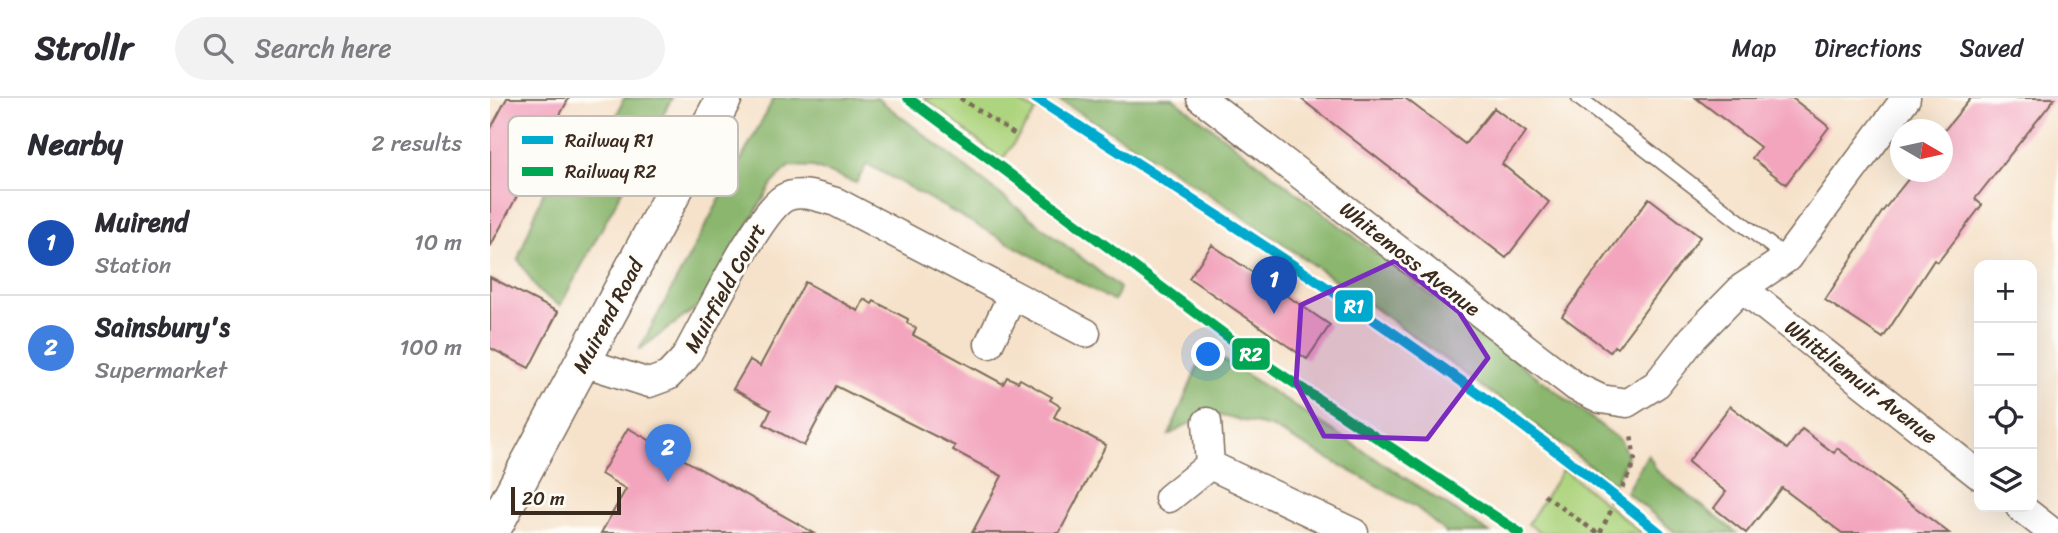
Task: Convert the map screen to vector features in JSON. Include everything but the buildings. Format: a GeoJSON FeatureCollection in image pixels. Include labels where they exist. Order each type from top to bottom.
{"type":"FeatureCollection","features":[{"type":"Feature","properties":{"kind":"street","name":"Muirend Road"},"geometry":{"type":"LineString","coordinates":[[713,116],[723,98]]}},
{"type":"Feature","properties":{"kind":"street","name":"Whitemoss Avenue"},"geometry":{"type":"LineString","coordinates":[[1201,98],[1576,387],[1601,399],[1627,403],[1657,384],[1693,338],[1742,288]]}},
{"type":"Feature","properties":{"kind":"street"},"geometry":{"type":"LineString","coordinates":[[1742,288],[1787,258],[1906,98]]}},
{"type":"Feature","properties":{"kind":"street","name":"Muirfield Court"},"geometry":{"type":"LineString","coordinates":[[583,362],[649,383],[668,376],[685,358],[764,216],[785,197],[806,194],[836,202],[1086,333]]}},
{"type":"Feature","properties":{"kind":"street","name":"Muirend Road"},"geometry":{"type":"LineString","coordinates":[[491,533],[671,196]]}},
{"type":"Feature","properties":{"kind":"street","name":"Whittliemuir Avenue"},"geometry":{"type":"LineString","coordinates":[[1742,288],[1974,471]]}},
{"type":"Feature","properties":{"kind":"street"},"geometry":{"type":"LineString","coordinates":[[989,344],[1012,296]]}},
{"type":"Feature","properties":{"kind":"street"},"geometry":{"type":"LineString","coordinates":[[1207,422],[1210,465]]}},
{"type":"Feature","properties":{"kind":"street"},"geometry":{"type":"LineString","coordinates":[[1169,498],[1210,465]]}},
{"type":"Feature","properties":{"kind":"street"},"geometry":{"type":"LineString","coordinates":[[1210,465],[1354,533]]}},
{"type":"Feature","properties":{"kind":"street"},"geometry":{"type":"LineString","coordinates":[[2026,512],[2053,533],[2058,526]]}},
{"type":"Feature","properties":{"kind":"lane"},"geometry":{"type":"LineString","coordinates":[[1579,98],[1787,258]]}},
{"type":"Feature","properties":{"kind":"path"},"geometry":{"type":"LineString","coordinates":[[960,98],[1017,136]]}},
{"type":"Feature","properties":{"kind":"path"},"geometry":{"type":"LineString","coordinates":[[1544,495],[1598,533],[1634,462]]}},
{"type":"Feature","properties":{"kind":"highlighted area"},"geometry":{"type":"Polygon","coordinates":[[[1395,261],[1459,312],[1488,358],[1427,439],[1324,436],[1296,383],[1301,305],[1395,261]]]}},
{"type":"Feature","properties":{"kind":"green space"},"geometry":{"type":"Polygon","coordinates":[[[624,98],[672,98],[662,116],[617,116],[624,98]]]}},
{"type":"Feature","properties":{"kind":"green space"},"geometry":{"type":"Polygon","coordinates":[[[774,98],[877,98],[1120,288],[1113,301],[867,164],[856,183],[813,167],[789,166],[772,184],[704,302],[639,350],[722,196],[738,196],[738,165],[774,98]]]}},
{"type":"Feature","properties":{"kind":"green space"},"geometry":{"type":"Polygon","coordinates":[[[924,98],[1011,98],[1036,111],[1002,160],[924,98]]]}},
{"type":"Feature","properties":{"kind":"green space"},"geometry":{"type":"Polygon","coordinates":[[[1055,98],[1173,98],[1621,441],[1627,456],[1615,484],[1270,235],[1128,142],[1055,98]]]}},
{"type":"Feature","properties":{"kind":"green space"},"geometry":{"type":"Polygon","coordinates":[[[542,196],[619,196],[560,306],[538,291],[518,259],[542,196]]]}},
{"type":"Feature","properties":{"kind":"green space"},"geometry":{"type":"Polygon","coordinates":[[[1205,349],[1490,533],[1446,533],[1416,507],[1271,427],[1208,413],[1169,435],[1205,349]]]}},
{"type":"Feature","properties":{"kind":"green space"},"geometry":{"type":"Polygon","coordinates":[[[1648,454],[1657,471],[1737,533],[1676,533],[1626,492],[1648,454]]]}},
{"type":"Feature","properties":{"kind":"green space"},"geometry":{"type":"Polygon","coordinates":[[[1563,469],[1642,533],[1542,533],[1528,524],[1563,469]]]}},
{"type":"Feature","properties":{"kind":"rail line","name":"R2"},"geometry":{"type":"LineString","coordinates":[[908,98],[1255,357],[1520,533]]}},
{"type":"Feature","properties":{"kind":"rail line","name":"R1"},"geometry":{"type":"LineString","coordinates":[[1035,98],[1275,253],[1433,360],[1510,416],[1660,533]]}},
{"type":"Feature","properties":{"kind":"place","name":"Muirend"},"geometry":{"type":"Point","coordinates":[1274,314]}},
{"type":"Feature","properties":{"kind":"place","name":"Sainsbury's"},"geometry":{"type":"Point","coordinates":[668,482]}}]}
